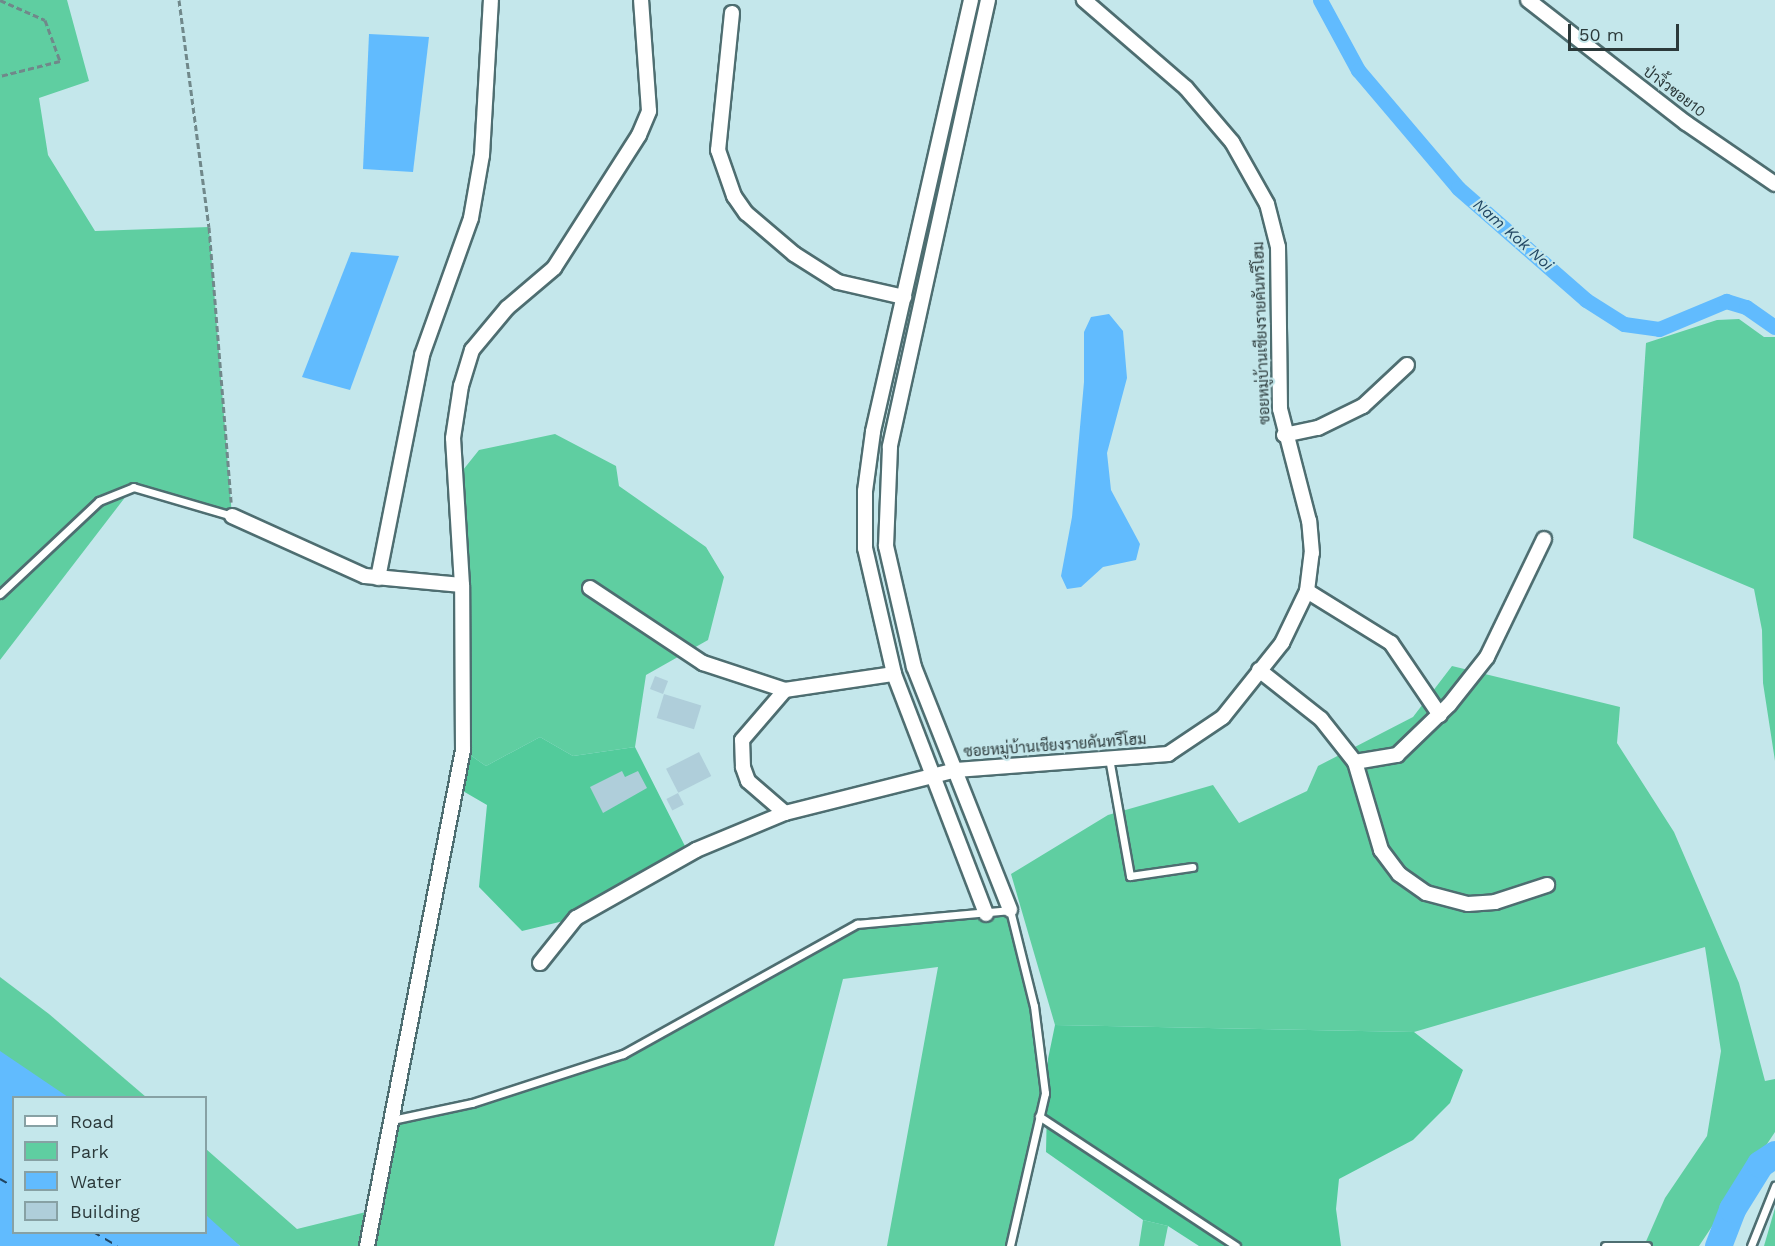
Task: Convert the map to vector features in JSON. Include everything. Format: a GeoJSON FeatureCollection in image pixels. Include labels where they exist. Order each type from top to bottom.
{"type":"FeatureCollection","features":[{"type":"Feature","properties":{"kind":"street"},"geometry":{"type":"LineString","coordinates":[[378,578],[422,355],[471,218],[482,155],[491,0]]}},
{"type":"Feature","properties":{"kind":"street"},"geometry":{"type":"LineString","coordinates":[[367,1246],[463,750],[462,585],[453,438],[469,359],[472,350],[507,308],[554,268],[639,135],[649,111],[641,0]]}},
{"type":"Feature","properties":{"kind":"street"},"geometry":{"type":"LineString","coordinates":[[971,0],[873,432],[865,491],[865,548],[876,610],[894,674],[986,914]]}},
{"type":"Feature","properties":{"kind":"street","name":"ซอยหมู่บ้านเชียงรายคันทรีโฮม"},"geometry":{"type":"LineString","coordinates":[[988,0],[893,435],[885,492],[886,546],[914,667],[1010,910]]}},
{"type":"Feature","properties":{"kind":"street","name":"ซอยหมู่บ้านเชียงรายคันทรีโฮม"},"geometry":{"type":"LineString","coordinates":[[540,963],[576,918],[696,850],[785,813],[956,770],[1168,754],[1223,717],[1281,643],[1307,591],[1312,553],[1309,521],[1284,435],[1280,409],[1278,247],[1267,204],[1232,142],[1186,88],[1084,0]]}},
{"type":"Feature","properties":{"kind":"street","name":"ป่างิ้วซอย10"},"geometry":{"type":"LineString","coordinates":[[1528,0],[1686,123],[1775,184]]}},
{"type":"Feature","properties":{"kind":"street"},"geometry":{"type":"LineString","coordinates":[[732,13],[718,150],[734,196],[747,213],[794,254],[838,282],[904,297]]}},
{"type":"Feature","properties":{"kind":"street"},"geometry":{"type":"LineString","coordinates":[[1284,435],[1318,428],[1363,406],[1407,365]]}},
{"type":"Feature","properties":{"kind":"street"},"geometry":{"type":"LineString","coordinates":[[232,516],[310,554],[378,578],[462,585]]}},
{"type":"Feature","properties":{"kind":"street"},"geometry":{"type":"LineString","coordinates":[[1355,762],[1397,755],[1440,716],[1487,657],[1544,539]]}},
{"type":"Feature","properties":{"kind":"street"},"geometry":{"type":"LineString","coordinates":[[590,588],[703,663],[785,690],[894,674]]}},
{"type":"Feature","properties":{"kind":"street"},"geometry":{"type":"LineString","coordinates":[[1307,591],[1391,643],[1440,716]]}},
{"type":"Feature","properties":{"kind":"street"},"geometry":{"type":"LineString","coordinates":[[1259,670],[1321,719],[1355,762],[1381,850],[1399,874],[1426,893],[1468,904],[1495,902],[1547,885]]}},
{"type":"Feature","properties":{"kind":"street"},"geometry":{"type":"LineString","coordinates":[[785,690],[742,740],[741,754],[748,781],[785,813]]}},
{"type":"Feature","properties":{"kind":"lane"},"geometry":{"type":"LineString","coordinates":[[940,143],[956,148]]}},
{"type":"Feature","properties":{"kind":"lane"},"geometry":{"type":"LineString","coordinates":[[873,432],[893,435]]}},
{"type":"Feature","properties":{"kind":"lane"},"geometry":{"type":"LineString","coordinates":[[0,594],[99,501],[133,487],[232,516]]}},
{"type":"Feature","properties":{"kind":"lane"},"geometry":{"type":"LineString","coordinates":[[865,548],[886,546]]}},
{"type":"Feature","properties":{"kind":"lane"},"geometry":{"type":"LineString","coordinates":[[894,674],[914,667]]}},
{"type":"Feature","properties":{"kind":"lane"},"geometry":{"type":"LineString","coordinates":[[1109,758],[1130,876],[1192,867]]}},
{"type":"Feature","properties":{"kind":"lane"},"geometry":{"type":"LineString","coordinates":[[392,1120],[471,1103],[623,1054],[857,924],[1010,910],[1034,1006],[1045,1093],[1010,1246]]}},
{"type":"Feature","properties":{"kind":"lane"},"geometry":{"type":"LineString","coordinates":[[1039,1116],[1236,1246]]}},
{"type":"Feature","properties":{"kind":"lane"},"geometry":{"type":"LineString","coordinates":[[1751,1246],[1775,1186]]}},
{"type":"Feature","properties":{"kind":"lane"},"geometry":{"type":"LineString","coordinates":[[1605,1246],[1647,1246]]}},
{"type":"Feature","properties":{"kind":"path"},"geometry":{"type":"LineString","coordinates":[[0,0],[45,20],[60,61],[0,76]]}},
{"type":"Feature","properties":{"kind":"path"},"geometry":{"type":"LineString","coordinates":[[179,0],[208,227],[232,516]]}},
{"type":"Feature","properties":{"kind":"green space"},"geometry":{"type":"Polygon","coordinates":[[[0,0],[67,0],[89,81],[39,98],[48,155],[95,231],[209,227],[232,516],[133,487],[0,660],[0,0]]]}},
{"type":"Feature","properties":{"kind":"green space"},"geometry":{"type":"Polygon","coordinates":[[[1739,319],[1764,337],[1775,337],[1775,761],[1763,683],[1762,630],[1754,589],[1633,538],[1646,343],[1717,320],[1739,319]]]}},
{"type":"Feature","properties":{"kind":"green space"},"geometry":{"type":"Polygon","coordinates":[[[555,434],[616,466],[619,486],[706,547],[724,577],[708,640],[646,675],[635,747],[573,756],[540,737],[486,766],[463,750],[455,480],[479,450],[555,434]]]}},
{"type":"Feature","properties":{"kind":"green space"},"geometry":{"type":"Polygon","coordinates":[[[1452,666],[1620,707],[1617,743],[1674,832],[1739,983],[1765,1081],[1775,1079],[1775,1132],[1699,1246],[1644,1246],[1665,1198],[1707,1136],[1721,1051],[1705,947],[1414,1032],[1055,1025],[1011,874],[1108,815],[1213,785],[1239,823],[1307,791],[1318,766],[1413,717],[1452,666]]]}},
{"type":"Feature","properties":{"kind":"green space"},"geometry":{"type":"Polygon","coordinates":[[[540,737],[573,756],[635,747],[689,854],[576,918],[522,931],[479,887],[487,805],[456,787],[463,750],[486,766],[540,737]]]}},
{"type":"Feature","properties":{"kind":"green space"},"geometry":{"type":"Polygon","coordinates":[[[1010,910],[1034,1006],[1045,1093],[1010,1246],[887,1246],[938,967],[843,979],[774,1246],[367,1246],[392,1120],[472,1103],[623,1054],[857,924],[1010,910]]]}},
{"type":"Feature","properties":{"kind":"green space"},"geometry":{"type":"Polygon","coordinates":[[[0,977],[49,1014],[145,1096],[49,1096],[0,1058],[0,977]]]}},
{"type":"Feature","properties":{"kind":"green space"},"geometry":{"type":"Polygon","coordinates":[[[1055,1025],[1414,1032],[1463,1070],[1450,1103],[1413,1140],[1339,1179],[1336,1209],[1341,1246],[1199,1246],[1168,1226],[1143,1220],[1046,1152],[1048,1059],[1055,1025]]]}},
{"type":"Feature","properties":{"kind":"green space"},"geometry":{"type":"Polygon","coordinates":[[[207,1150],[297,1229],[370,1211],[366,1246],[240,1246],[207,1220],[207,1150]]]}},
{"type":"Feature","properties":{"kind":"green space"},"geometry":{"type":"Polygon","coordinates":[[[1775,1208],[1775,1246],[1764,1246],[1775,1208]]]}},
{"type":"Feature","properties":{"kind":"green space"},"geometry":{"type":"Polygon","coordinates":[[[1143,1220],[1168,1226],[1164,1246],[1139,1246],[1143,1220]]]}},
{"type":"Feature","properties":{"kind":"water"},"geometry":{"type":"Polygon","coordinates":[[[369,34],[429,37],[413,172],[363,169],[369,34]]]}},
{"type":"Feature","properties":{"kind":"water"},"geometry":{"type":"Polygon","coordinates":[[[351,252],[399,256],[350,390],[302,377],[351,252]]]}},
{"type":"Feature","properties":{"kind":"water"},"geometry":{"type":"Polygon","coordinates":[[[1109,314],[1123,331],[1127,378],[1107,453],[1111,490],[1140,544],[1136,560],[1103,567],[1081,587],[1067,589],[1061,576],[1072,517],[1084,382],[1084,332],[1091,317],[1109,314]]]}},
{"type":"Feature","properties":{"kind":"water"},"geometry":{"type":"Polygon","coordinates":[[[0,1051],[67,1096],[12,1096],[12,1234],[207,1234],[207,1216],[240,1246],[0,1246],[0,1051]]]}},
{"type":"Feature","properties":{"kind":"building"},"geometry":{"type":"Polygon","coordinates":[[[655,676],[668,681],[663,694],[650,689],[655,676]]]}},
{"type":"Feature","properties":{"kind":"building"},"geometry":{"type":"Polygon","coordinates":[[[664,694],[701,705],[694,729],[657,718],[664,694]]]}},
{"type":"Feature","properties":{"kind":"building"},"geometry":{"type":"Polygon","coordinates":[[[699,752],[711,776],[678,793],[666,769],[699,752]]]}},
{"type":"Feature","properties":{"kind":"building"},"geometry":{"type":"Polygon","coordinates":[[[622,771],[625,777],[638,771],[647,788],[603,813],[590,787],[622,771]]]}},
{"type":"Feature","properties":{"kind":"building"},"geometry":{"type":"Polygon","coordinates":[[[678,793],[684,805],[672,810],[666,799],[678,793]]]}},
{"type":"Feature","properties":{"kind":"waterway","name":"Nam Kok Noi"},"geometry":{"type":"LineString","coordinates":[[1320,0],[1358,70],[1458,188],[1586,300],[1624,324],[1659,329],[1726,301],[1746,307],[1775,327]]}},
{"type":"Feature","properties":{"kind":"waterway"},"geometry":{"type":"LineString","coordinates":[[1718,1246],[1732,1209],[1760,1164],[1775,1154]]}},
{"type":"Feature","properties":{"kind":"ferry route"},"geometry":{"type":"LineString","coordinates":[[0,1179],[12,1186]]}},
{"type":"Feature","properties":{"kind":"ferry route"},"geometry":{"type":"LineString","coordinates":[[96,1234],[117,1246]]}}]}
